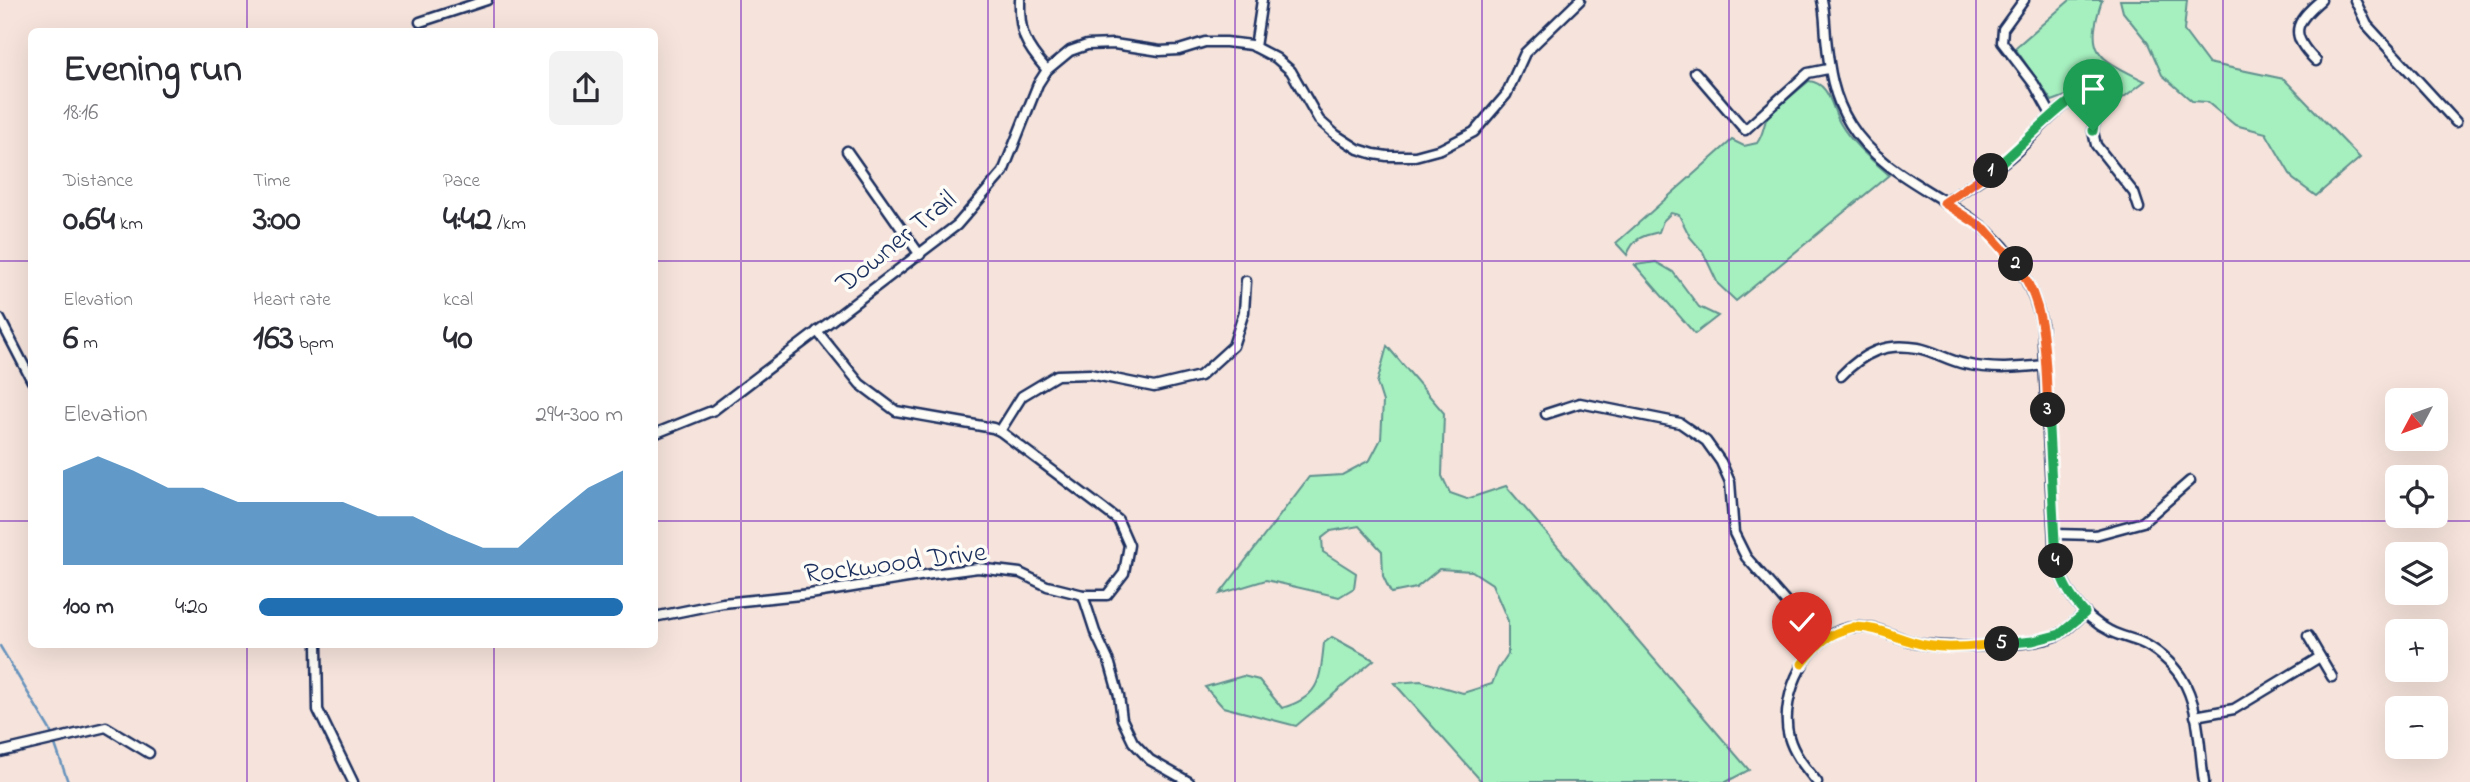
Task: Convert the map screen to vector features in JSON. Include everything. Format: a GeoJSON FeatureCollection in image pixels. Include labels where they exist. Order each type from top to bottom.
{"type":"FeatureCollection","features":[{"type":"Feature","properties":{"kind":"street"},"geometry":{"type":"LineString","coordinates":[[420,22],[487,0]]}},
{"type":"Feature","properties":{"kind":"street"},"geometry":{"type":"LineString","coordinates":[[1020,0],[1019,26],[1029,50],[1047,70]]}},
{"type":"Feature","properties":{"kind":"street"},"geometry":{"type":"LineString","coordinates":[[1255,47],[1262,0]]}},
{"type":"Feature","properties":{"kind":"street","name":"Downer Trail"},"geometry":{"type":"LineString","coordinates":[[658,432],[714,410],[957,225],[1003,172],[1027,107],[1047,70],[1070,51],[1087,45],[1114,44],[1160,51],[1179,50],[1205,42],[1226,41],[1255,47],[1276,58],[1291,71],[1320,120],[1357,149],[1387,156],[1415,156],[1441,149],[1474,132],[1506,95],[1525,53],[1580,0]]}},
{"type":"Feature","properties":{"kind":"street"},"geometry":{"type":"LineString","coordinates":[[1822,0],[1828,69],[1836,98],[1851,126],[1887,165],[1985,229],[2008,252],[2036,298],[2046,365],[2055,560],[2063,583],[2085,613],[2110,631],[2143,643],[2163,657],[2181,676],[2193,700],[2204,782]]}},
{"type":"Feature","properties":{"kind":"street"},"geometry":{"type":"LineString","coordinates":[[2024,0],[2003,29],[2002,42],[2034,85],[2052,116]]}},
{"type":"Feature","properties":{"kind":"street"},"geometry":{"type":"LineString","coordinates":[[2316,61],[2304,49],[2297,35],[2297,28],[2301,18],[2322,0]]}},
{"type":"Feature","properties":{"kind":"street"},"geometry":{"type":"LineString","coordinates":[[2355,0],[2367,25],[2456,122]]}},
{"type":"Feature","properties":{"kind":"street"},"geometry":{"type":"LineString","coordinates":[[1695,72],[1745,130],[1808,73],[1828,69]]}},
{"type":"Feature","properties":{"kind":"street"},"geometry":{"type":"LineString","coordinates":[[1944,203],[1981,180],[2015,153],[2073,99],[2085,106],[2095,118],[2093,131],[2096,145],[2134,194],[2139,208]]}},
{"type":"Feature","properties":{"kind":"street"},"geometry":{"type":"LineString","coordinates":[[847,151],[920,255]]}},
{"type":"Feature","properties":{"kind":"street"},"geometry":{"type":"LineString","coordinates":[[1000,431],[1022,396],[1057,375],[1090,374],[1154,387],[1200,376],[1233,346],[1244,312],[1246,281]]}},
{"type":"Feature","properties":{"kind":"street"},"geometry":{"type":"LineString","coordinates":[[0,318],[28,373]]}},
{"type":"Feature","properties":{"kind":"street","name":"Rockwood Drive"},"geometry":{"type":"LineString","coordinates":[[658,616],[723,603],[810,594],[978,569],[1020,573],[1047,586],[1083,595],[1107,595],[1124,573],[1129,545],[1118,520],[1000,431],[896,411],[860,384],[817,331]]}},
{"type":"Feature","properties":{"kind":"street"},"geometry":{"type":"LineString","coordinates":[[1841,376],[1867,353],[1895,346],[1919,348],[1963,364],[2004,369],[2046,365]]}},
{"type":"Feature","properties":{"kind":"street"},"geometry":{"type":"LineString","coordinates":[[1546,414],[1580,403],[1680,423],[1706,441],[1721,462],[1730,482],[1734,533],[1746,557],[1820,641]]}},
{"type":"Feature","properties":{"kind":"street"},"geometry":{"type":"LineString","coordinates":[[2055,534],[2095,535],[2143,522],[2190,481]]}},
{"type":"Feature","properties":{"kind":"street"},"geometry":{"type":"LineString","coordinates":[[1083,595],[1094,632],[1110,664],[1122,719],[1133,742],[1150,760],[1189,782]]}},
{"type":"Feature","properties":{"kind":"street"},"geometry":{"type":"LineString","coordinates":[[1817,782],[1793,752],[1786,710],[1802,664],[1820,641],[1836,632],[1854,627],[1878,628],[1914,643],[1951,648],[2033,641],[2060,634],[2085,613]]}},
{"type":"Feature","properties":{"kind":"street"},"geometry":{"type":"LineString","coordinates":[[2308,636],[2332,677]]}},
{"type":"Feature","properties":{"kind":"street"},"geometry":{"type":"LineString","coordinates":[[317,648],[317,710],[354,782]]}},
{"type":"Feature","properties":{"kind":"street"},"geometry":{"type":"LineString","coordinates":[[2195,716],[2234,709],[2320,657]]}},
{"type":"Feature","properties":{"kind":"street"},"geometry":{"type":"LineString","coordinates":[[0,752],[106,727],[149,753]]}},
{"type":"Feature","properties":{"kind":"green space"},"geometry":{"type":"Polygon","coordinates":[[[2070,0],[2102,0],[2095,33],[2100,52],[2106,60],[2145,81],[2103,113],[2080,91],[2052,101],[2015,48],[2070,0]]]}},
{"type":"Feature","properties":{"kind":"green space"},"geometry":{"type":"Polygon","coordinates":[[[2120,0],[2187,0],[2184,31],[2208,63],[2284,79],[2360,158],[2316,196],[2293,179],[2266,133],[2235,125],[2207,102],[2192,101],[2162,75],[2148,43],[2123,12],[2120,0]]]}},
{"type":"Feature","properties":{"kind":"green space"},"geometry":{"type":"Polygon","coordinates":[[[1809,81],[1826,91],[1850,138],[1889,175],[1736,301],[1718,284],[1703,252],[1690,237],[1679,215],[1671,213],[1663,221],[1659,232],[1639,239],[1627,255],[1616,243],[1732,140],[1744,146],[1757,143],[1768,115],[1809,81]]]}},
{"type":"Feature","properties":{"kind":"green space"},"geometry":{"type":"Polygon","coordinates":[[[1656,262],[1673,272],[1699,307],[1718,316],[1695,334],[1635,265],[1656,262]]]}},
{"type":"Feature","properties":{"kind":"green space"},"geometry":{"type":"Polygon","coordinates":[[[1387,346],[1444,413],[1442,476],[1450,493],[1467,499],[1506,486],[1749,770],[1726,782],[1482,782],[1394,683],[1421,681],[1463,693],[1492,684],[1508,654],[1508,621],[1492,584],[1472,571],[1439,569],[1416,588],[1391,593],[1383,576],[1382,551],[1359,526],[1331,531],[1322,538],[1323,552],[1356,573],[1354,588],[1339,597],[1266,580],[1220,594],[1309,477],[1342,475],[1370,460],[1381,439],[1383,402],[1377,383],[1387,346]]]}},
{"type":"Feature","properties":{"kind":"green space"},"geometry":{"type":"Polygon","coordinates":[[[1332,637],[1374,660],[1296,726],[1223,707],[1205,687],[1243,676],[1259,680],[1282,708],[1295,703],[1311,692],[1316,684],[1324,643],[1332,637]]]}},
{"type":"Feature","properties":{"kind":"waterway"},"geometry":{"type":"LineString","coordinates":[[0,646],[50,730],[68,782]]}},
{"type":"Feature","properties":{"kind":"route"},"geometry":{"type":"LineString","coordinates":[[1802,664],[1820,641],[1836,632],[1854,627],[1878,628],[1914,643],[1951,648],[2033,641],[2060,634],[2085,613],[2063,583],[2055,560],[2046,365],[2036,298],[2008,252],[1985,229],[1944,203],[1981,180],[2015,153],[2059,109],[2073,99],[2085,106],[2095,118],[2093,131]]}}]}
